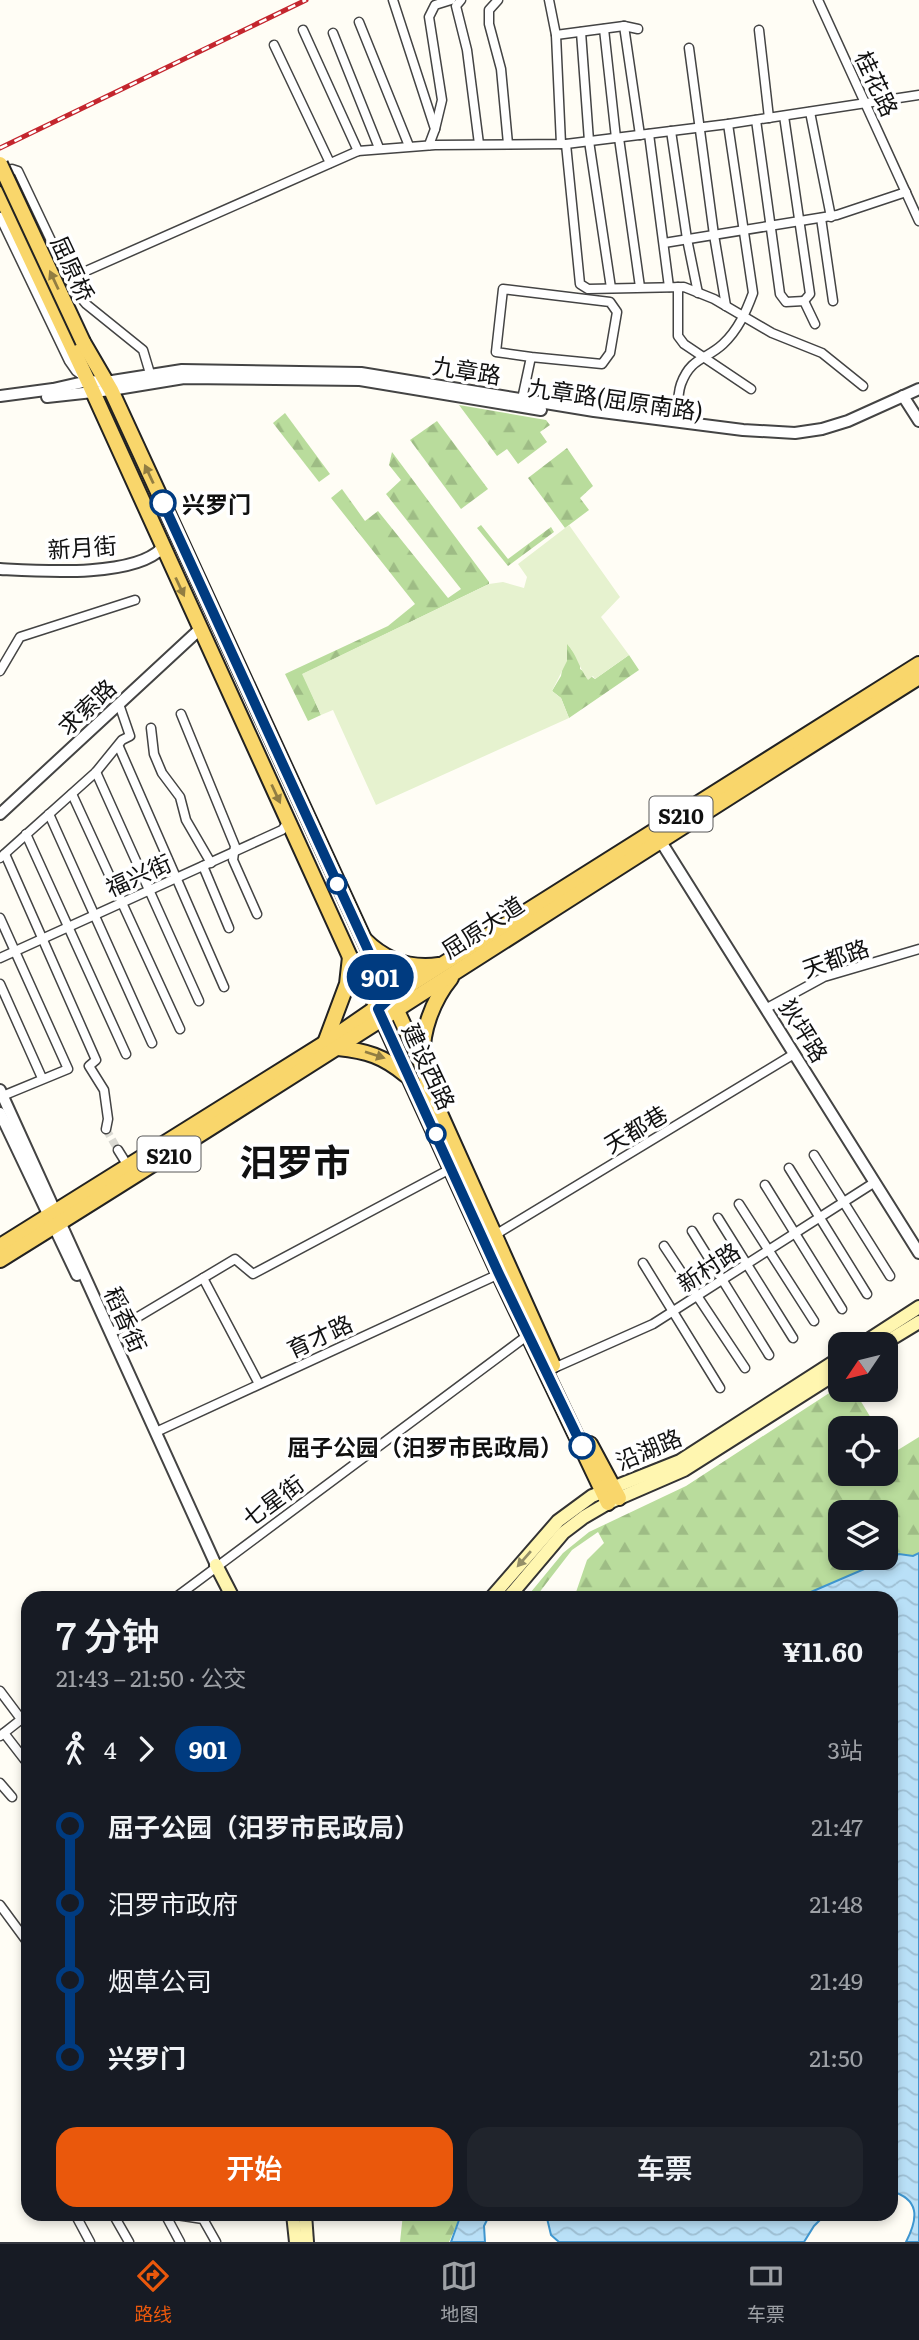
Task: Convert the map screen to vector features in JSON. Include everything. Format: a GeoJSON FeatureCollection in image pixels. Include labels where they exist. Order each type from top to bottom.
{"type":"FeatureCollection","features":[{"type":"Feature","properties":{"kind":"main road","name":"屈原桥"},"geometry":{"type":"LineString","coordinates":[[0,164],[78,345],[90,386]]}},
{"type":"Feature","properties":{"kind":"main road","name":"屈原桥"},"geometry":{"type":"LineString","coordinates":[[0,194],[78,345],[108,386]]}},
{"type":"Feature","properties":{"kind":"main road","name":"建设西路"},"geometry":{"type":"LineString","coordinates":[[90,386],[350,957],[380,1013],[499,1274],[611,1494]]}},
{"type":"Feature","properties":{"kind":"main road","name":"建设西路"},"geometry":{"type":"LineString","coordinates":[[108,386],[423,1067],[430,1091],[611,1494]]}},
{"type":"Feature","properties":{"kind":"main road","name":"屈原大道"},"geometry":{"type":"LineString","coordinates":[[393,1004],[458,968],[919,664]]}},
{"type":"Feature","properties":{"kind":"main road","name":"屈原大道"},"geometry":{"type":"LineString","coordinates":[[0,1246],[55,1219],[331,1046],[393,1004],[443,964],[919,677]]}},
{"type":"Feature","properties":{"kind":"main road"},"geometry":{"type":"LineString","coordinates":[[362,937],[376,951],[400,961],[419,967],[443,964]]}},
{"type":"Feature","properties":{"kind":"main road"},"geometry":{"type":"LineString","coordinates":[[350,957],[347,984],[331,1046],[386,1059],[407,1075]]}},
{"type":"Feature","properties":{"kind":"main road"},"geometry":{"type":"LineString","coordinates":[[423,1067],[423,1040],[435,1002],[458,968]]}},
{"type":"Feature","properties":{"kind":"main road","name":"屈原大道"},"geometry":{"type":"LineString","coordinates":[[0,1260],[128,1166],[331,1046]]}},
{"type":"Feature","properties":{"kind":"main road"},"geometry":{"type":"LineString","coordinates":[[880,1332],[919,1307]]}},
{"type":"Feature","properties":{"kind":"main road"},"geometry":{"type":"LineString","coordinates":[[898,1335],[919,1322]]}},
{"type":"Feature","properties":{"kind":"main road","name":"沿湖路"},"geometry":{"type":"LineString","coordinates":[[611,1494],[680,1461],[828,1366]]}},
{"type":"Feature","properties":{"kind":"main road","name":"沿湖路"},"geometry":{"type":"LineString","coordinates":[[498,1591],[592,1496],[611,1494],[684,1470],[828,1379]]}},
{"type":"Feature","properties":{"kind":"main road","name":"沿湖路"},"geometry":{"type":"LineString","coordinates":[[513,1591],[561,1527]]}},
{"type":"Feature","properties":{"kind":"main road"},"geometry":{"type":"LineString","coordinates":[[214,1567],[224,1591]]}},
{"type":"Feature","properties":{"kind":"main road"},"geometry":{"type":"LineString","coordinates":[[214,1567],[229,1591]]}},
{"type":"Feature","properties":{"kind":"main road"},"geometry":{"type":"LineString","coordinates":[[294,2221],[296,2242]]}},
{"type":"Feature","properties":{"kind":"main road"},"geometry":{"type":"LineString","coordinates":[[306,2221],[307,2242]]}},
{"type":"Feature","properties":{"kind":"street"},"geometry":{"type":"LineString","coordinates":[[393,0],[435,129]]}},
{"type":"Feature","properties":{"kind":"street"},"geometry":{"type":"LineString","coordinates":[[429,145],[442,100],[429,17],[435,5],[451,0]]}},
{"type":"Feature","properties":{"kind":"street"},"geometry":{"type":"LineString","coordinates":[[461,0],[456,6],[467,50],[479,144]]}},
{"type":"Feature","properties":{"kind":"street"},"geometry":{"type":"LineString","coordinates":[[498,0],[489,10],[489,23],[502,69],[508,144]]}},
{"type":"Feature","properties":{"kind":"street"},"geometry":{"type":"LineString","coordinates":[[549,0],[556,35],[564,144],[580,284],[588,289],[674,287],[698,293],[772,333],[821,353],[863,386]]}},
{"type":"Feature","properties":{"kind":"street","name":"桂花路"},"geometry":{"type":"LineString","coordinates":[[818,0],[919,221]]}},
{"type":"Feature","properties":{"kind":"street"},"geometry":{"type":"LineString","coordinates":[[359,22],[409,146]]}},
{"type":"Feature","properties":{"kind":"street"},"geometry":{"type":"LineString","coordinates":[[556,35],[624,26],[638,29]]}},
{"type":"Feature","properties":{"kind":"street"},"geometry":{"type":"LineString","coordinates":[[624,26],[640,135]]}},
{"type":"Feature","properties":{"kind":"street"},"geometry":{"type":"LineString","coordinates":[[604,29],[639,287]]}},
{"type":"Feature","properties":{"kind":"street"},"geometry":{"type":"LineString","coordinates":[[303,30],[358,151]]}},
{"type":"Feature","properties":{"kind":"street"},"geometry":{"type":"LineString","coordinates":[[759,30],[769,118]]}},
{"type":"Feature","properties":{"kind":"street"},"geometry":{"type":"LineString","coordinates":[[580,32],[589,141],[611,288]]}},
{"type":"Feature","properties":{"kind":"street"},"geometry":{"type":"LineString","coordinates":[[333,33],[379,148]]}},
{"type":"Feature","properties":{"kind":"street"},"geometry":{"type":"LineString","coordinates":[[274,45],[330,163]]}},
{"type":"Feature","properties":{"kind":"street"},"geometry":{"type":"LineString","coordinates":[[690,48],[699,128],[726,306]]}},
{"type":"Feature","properties":{"kind":"street"},"geometry":{"type":"LineString","coordinates":[[68,279],[358,151],[429,145],[564,144],[729,124],[919,95]]}},
{"type":"Feature","properties":{"kind":"street"},"geometry":{"type":"LineString","coordinates":[[810,112],[831,216]]}},
{"type":"Feature","properties":{"kind":"street"},"geometry":{"type":"LineString","coordinates":[[756,120],[780,294],[786,302],[804,301],[810,294],[785,116]]}},
{"type":"Feature","properties":{"kind":"street"},"geometry":{"type":"LineString","coordinates":[[677,422],[680,387],[688,371],[702,356],[721,346],[744,316],[753,293],[729,124]]}},
{"type":"Feature","properties":{"kind":"street"},"geometry":{"type":"LineString","coordinates":[[671,131],[698,293]]}},
{"type":"Feature","properties":{"kind":"street"},"geometry":{"type":"LineString","coordinates":[[649,134],[664,243],[674,287],[678,336],[684,344],[751,389]]}},
{"type":"Feature","properties":{"kind":"street"},"geometry":{"type":"LineString","coordinates":[[0,174],[12,169],[18,171],[68,279],[86,304],[143,350],[152,378]]}},
{"type":"Feature","properties":{"kind":"street"},"geometry":{"type":"LineString","coordinates":[[664,243],[831,216],[906,192]]}},
{"type":"Feature","properties":{"kind":"street"},"geometry":{"type":"LineString","coordinates":[[0,217],[69,361],[90,386]]}},
{"type":"Feature","properties":{"kind":"street"},"geometry":{"type":"LineString","coordinates":[[821,218],[833,301]]}},
{"type":"Feature","properties":{"kind":"street"},"geometry":{"type":"LineString","coordinates":[[503,289],[610,302],[617,312],[610,352],[602,364],[531,357],[496,352],[503,289]]}},
{"type":"Feature","properties":{"kind":"street"},"geometry":{"type":"LineString","coordinates":[[804,301],[815,324]]}},
{"type":"Feature","properties":{"kind":"street"},"geometry":{"type":"LineString","coordinates":[[522,400],[531,357]]}},
{"type":"Feature","properties":{"kind":"street","name":"九章路"},"geometry":{"type":"LineString","coordinates":[[152,378],[183,370],[361,373],[677,422],[795,433],[848,421],[905,399],[919,389]]}},
{"type":"Feature","properties":{"kind":"street","name":"九章路(屈原南路)"},"geometry":{"type":"LineString","coordinates":[[108,386],[152,378],[360,380],[593,418],[770,438],[826,434],[850,427],[905,399],[919,396]]}},
{"type":"Feature","properties":{"kind":"street"},"geometry":{"type":"LineString","coordinates":[[0,402],[90,386]]}},
{"type":"Feature","properties":{"kind":"street"},"geometry":{"type":"LineString","coordinates":[[0,396],[108,386]]}},
{"type":"Feature","properties":{"kind":"street"},"geometry":{"type":"LineString","coordinates":[[905,399],[919,421]]}},
{"type":"Feature","properties":{"kind":"street","name":"新月街"},"geometry":{"type":"LineString","coordinates":[[0,569],[95,570],[129,564],[157,554],[162,548]]}},
{"type":"Feature","properties":{"kind":"street"},"geometry":{"type":"LineString","coordinates":[[0,671],[20,637],[135,600]]}},
{"type":"Feature","properties":{"kind":"street","name":"求索路"},"geometry":{"type":"LineString","coordinates":[[0,814],[200,629]]}},
{"type":"Feature","properties":{"kind":"street"},"geometry":{"type":"LineString","coordinates":[[106,1129],[108,1119],[104,1090],[90,1072],[89,1066],[96,1060],[2,856],[96,772],[122,740],[130,736],[119,704]]}},
{"type":"Feature","properties":{"kind":"street"},"geometry":{"type":"LineString","coordinates":[[181,714],[230,834],[233,860],[257,914]]}},
{"type":"Feature","properties":{"kind":"street"},"geometry":{"type":"LineString","coordinates":[[151,728],[154,754],[162,774],[180,797],[186,820],[207,864],[229,928]]}},
{"type":"Feature","properties":{"kind":"street"},"geometry":{"type":"LineString","coordinates":[[119,747],[224,987]]}},
{"type":"Feature","properties":{"kind":"street"},"geometry":{"type":"LineString","coordinates":[[96,772],[199,1001]]}},
{"type":"Feature","properties":{"kind":"street"},"geometry":{"type":"LineString","coordinates":[[72,794],[180,1029]]}},
{"type":"Feature","properties":{"kind":"street"},"geometry":{"type":"LineString","coordinates":[[49,814],[152,1044]]}},
{"type":"Feature","properties":{"kind":"street","name":"福兴街"},"geometry":{"type":"LineString","coordinates":[[0,958],[282,830],[289,821]]}},
{"type":"Feature","properties":{"kind":"street"},"geometry":{"type":"LineString","coordinates":[[26,834],[126,1054]]}},
{"type":"Feature","properties":{"kind":"street","name":"狄坪路"},"geometry":{"type":"LineString","coordinates":[[657,835],[919,1253]]}},
{"type":"Feature","properties":{"kind":"street"},"geometry":{"type":"LineString","coordinates":[[0,918],[68,1069],[1,1094]]}},
{"type":"Feature","properties":{"kind":"street","name":"天都路"},"geometry":{"type":"LineString","coordinates":[[766,1008],[824,977],[919,950]]}},
{"type":"Feature","properties":{"kind":"street"},"geometry":{"type":"LineString","coordinates":[[0,984],[42,1078]]}},
{"type":"Feature","properties":{"kind":"street","name":"天都巷"},"geometry":{"type":"LineString","coordinates":[[495,1235],[794,1054]]}},
{"type":"Feature","properties":{"kind":"street","name":"稻香街"},"geometry":{"type":"LineString","coordinates":[[1,1094],[55,1219],[156,1432],[214,1567]]}},
{"type":"Feature","properties":{"kind":"street"},"geometry":{"type":"LineString","coordinates":[[0,1113],[55,1219],[214,1567]]}},
{"type":"Feature","properties":{"kind":"street"},"geometry":{"type":"LineString","coordinates":[[118,1150],[128,1166]]}},
{"type":"Feature","properties":{"kind":"street"},"geometry":{"type":"LineString","coordinates":[[814,1155],[890,1276]]}},
{"type":"Feature","properties":{"kind":"street"},"geometry":{"type":"LineString","coordinates":[[111,1333],[235,1259],[253,1274],[452,1168]]}},
{"type":"Feature","properties":{"kind":"street"},"geometry":{"type":"LineString","coordinates":[[789,1168],[867,1294]]}},
{"type":"Feature","properties":{"kind":"street","name":"新村路"},"geometry":{"type":"LineString","coordinates":[[554,1367],[653,1324],[875,1182]]}},
{"type":"Feature","properties":{"kind":"street"},"geometry":{"type":"LineString","coordinates":[[765,1185],[842,1309]]}},
{"type":"Feature","properties":{"kind":"street"},"geometry":{"type":"LineString","coordinates":[[739,1203],[814,1321]]}},
{"type":"Feature","properties":{"kind":"street"},"geometry":{"type":"LineString","coordinates":[[718,1218],[793,1338]]}},
{"type":"Feature","properties":{"kind":"street"},"geometry":{"type":"LineString","coordinates":[[692,1231],[769,1355]]}},
{"type":"Feature","properties":{"kind":"street"},"geometry":{"type":"LineString","coordinates":[[664,1246],[745,1368]]}},
{"type":"Feature","properties":{"kind":"street"},"geometry":{"type":"LineString","coordinates":[[643,1263],[720,1388]]}},
{"type":"Feature","properties":{"kind":"street","name":"育才路"},"geometry":{"type":"LineString","coordinates":[[156,1432],[499,1274]]}},
{"type":"Feature","properties":{"kind":"street"},"geometry":{"type":"LineString","coordinates":[[202,1278],[259,1384]]}},
{"type":"Feature","properties":{"kind":"street","name":"七星街"},"geometry":{"type":"LineString","coordinates":[[184,1591],[528,1335]]}},
{"type":"Feature","properties":{"kind":"street"},"geometry":{"type":"LineString","coordinates":[[0,1690],[21,1712]]}},
{"type":"Feature","properties":{"kind":"street"},"geometry":{"type":"LineString","coordinates":[[21,1719],[2,1734],[21,1756]]}},
{"type":"Feature","properties":{"kind":"street"},"geometry":{"type":"LineString","coordinates":[[0,1783],[12,1797]]}},
{"type":"Feature","properties":{"kind":"street"},"geometry":{"type":"LineString","coordinates":[[0,1905],[21,1934]]}},
{"type":"Feature","properties":{"kind":"street"},"geometry":{"type":"LineString","coordinates":[[79,2221],[90,2242]]}},
{"type":"Feature","properties":{"kind":"street"},"geometry":{"type":"LineString","coordinates":[[118,2221],[129,2242]]}},
{"type":"Feature","properties":{"kind":"street"},"geometry":{"type":"LineString","coordinates":[[168,2221],[180,2242]]}},
{"type":"Feature","properties":{"kind":"street"},"geometry":{"type":"LineString","coordinates":[[205,2221],[216,2242]]}},
{"type":"Feature","properties":{"kind":"green space"},"geometry":{"type":"Polygon","coordinates":[[[459,405],[546,420],[550,425],[540,432],[547,442],[518,464],[507,449],[497,456],[459,405]]]}},
{"type":"Feature","properties":{"kind":"green space"},"geometry":{"type":"Polygon","coordinates":[[[285,413],[330,474],[319,482],[273,423],[285,413]]]}},
{"type":"Feature","properties":{"kind":"green space"},"geometry":{"type":"Polygon","coordinates":[[[437,421],[488,489],[461,509],[410,440],[437,421]]]}},
{"type":"Feature","properties":{"kind":"green space"},"geometry":{"type":"Polygon","coordinates":[[[567,448],[593,486],[580,498],[589,510],[565,528],[528,478],[567,448]]]}},
{"type":"Feature","properties":{"kind":"green space"},"geometry":{"type":"Polygon","coordinates":[[[392,452],[489,584],[303,674],[321,715],[308,721],[285,674],[388,626],[415,604],[331,498],[342,489],[365,521],[378,511],[448,598],[461,589],[386,494],[401,480],[389,465],[392,452]]]}},
{"type":"Feature","properties":{"kind":"green space"},"geometry":{"type":"Polygon","coordinates":[[[481,525],[508,559],[551,527],[554,532],[508,566],[477,528],[481,525]]]}},
{"type":"Feature","properties":{"kind":"green space"},"geometry":{"type":"Polygon","coordinates":[[[569,525],[620,597],[601,617],[629,655],[595,679],[593,676],[588,680],[567,644],[567,661],[552,691],[561,698],[569,718],[376,805],[333,710],[321,715],[302,674],[489,584],[503,582],[524,588],[527,577],[518,564],[569,525]]]}},
{"type":"Feature","properties":{"kind":"green space"},"geometry":{"type":"Polygon","coordinates":[[[567,643],[580,661],[580,669],[595,679],[629,655],[639,670],[569,718],[561,698],[552,691],[561,676],[567,643]]]}},
{"type":"Feature","properties":{"kind":"green space"},"geometry":{"type":"Polygon","coordinates":[[[828,1394],[828,1402],[861,1402],[870,1416],[828,1416],[828,1486],[898,1486],[898,1450],[919,1437],[919,1553],[913,1556],[898,1554],[898,1500],[828,1500],[828,1570],[862,1570],[813,1591],[576,1591],[587,1560],[604,1543],[598,1532],[572,1550],[540,1591],[532,1591],[563,1553],[589,1532],[686,1486],[828,1394]]]}},
{"type":"Feature","properties":{"kind":"green space"},"geometry":{"type":"Polygon","coordinates":[[[402,2221],[459,2221],[449,2242],[400,2242],[402,2221]]]}},
{"type":"Feature","properties":{"kind":"water"},"geometry":{"type":"Polygon","coordinates":[[[919,1553],[919,2242],[906,2242],[913,2225],[914,2210],[907,2199],[898,2193],[898,1591],[813,1591],[862,1570],[898,1570],[899,1554],[913,1556],[919,1553]]]}},
{"type":"Feature","properties":{"kind":"water"},"geometry":{"type":"Polygon","coordinates":[[[459,2221],[486,2221],[484,2226],[485,2242],[451,2242],[459,2221]]]}},
{"type":"Feature","properties":{"kind":"water"},"geometry":{"type":"Polygon","coordinates":[[[548,2221],[819,2221],[804,2242],[559,2242],[551,2235],[548,2221]]]}},
{"type":"Feature","properties":{"kind":"tunnel"},"geometry":{"type":"LineString","coordinates":[[106,1129],[118,1150]]}},
{"type":"Feature","properties":{"kind":"railway"},"geometry":{"type":"LineString","coordinates":[[0,148],[306,0]]}},
{"type":"Feature","properties":{"kind":"bus line","name":"901"},"geometry":{"type":"LineString","coordinates":[[163,503],[390,998],[378,1009],[407,1075],[582,1446]]}},
{"type":"Feature","properties":{"kind":"place","name":"兴罗门"},"geometry":{"type":"Point","coordinates":[163,503]}},
{"type":"Feature","properties":{"kind":"place","name":"屈子公园（汨罗市民政局）"},"geometry":{"type":"Point","coordinates":[582,1446]}},
{"type":"Feature","properties":{"kind":"district","name":"汨罗市"},"geometry":{"type":"Point","coordinates":[295,1159]}}]}
